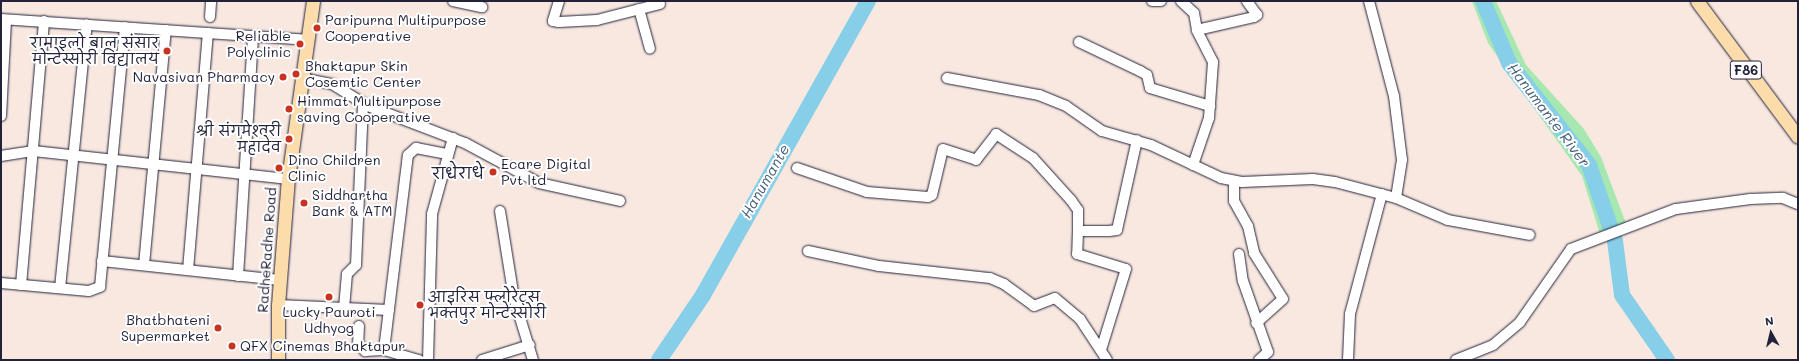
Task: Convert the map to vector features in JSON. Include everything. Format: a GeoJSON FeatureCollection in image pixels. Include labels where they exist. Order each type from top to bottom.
{"type":"FeatureCollection","features":[{"type":"Feature","properties":{"kind":"main road","name":"RadheRadhe Road"},"geometry":{"type":"LineString","coordinates":[[278,360],[278,305],[288,179],[306,40],[313,1]]}},
{"type":"Feature","properties":{"kind":"main road","name":"F86"},"geometry":{"type":"LineString","coordinates":[[1697,1],[1798,137]]}},
{"type":"Feature","properties":{"kind":"street"},"geometry":{"type":"LineString","coordinates":[[210,17],[211,1]]}},
{"type":"Feature","properties":{"kind":"street"},"geometry":{"type":"LineString","coordinates":[[453,1],[482,7]]}},
{"type":"Feature","properties":{"kind":"street"},"geometry":{"type":"LineString","coordinates":[[559,1],[553,21],[559,22],[597,20],[660,4]]}},
{"type":"Feature","properties":{"kind":"street"},"geometry":{"type":"LineString","coordinates":[[1152,1],[1161,1]]}},
{"type":"Feature","properties":{"kind":"street"},"geometry":{"type":"LineString","coordinates":[[1181,1],[1194,13],[1197,30],[1213,62],[1210,106],[1193,165]]}},
{"type":"Feature","properties":{"kind":"street"},"geometry":{"type":"LineString","coordinates":[[1197,30],[1254,17],[1257,15],[1247,1]]}},
{"type":"Feature","properties":{"kind":"street"},"geometry":{"type":"LineString","coordinates":[[1369,1],[1394,96],[1402,160],[1396,198]]}},
{"type":"Feature","properties":{"kind":"street"},"geometry":{"type":"LineString","coordinates":[[639,9],[650,49]]}},
{"type":"Feature","properties":{"kind":"street"},"geometry":{"type":"LineString","coordinates":[[1,116],[4,19],[306,40]]}},
{"type":"Feature","properties":{"kind":"street"},"geometry":{"type":"LineString","coordinates":[[21,284],[34,151],[44,21]]}},
{"type":"Feature","properties":{"kind":"street"},"geometry":{"type":"LineString","coordinates":[[60,288],[86,24]]}},
{"type":"Feature","properties":{"kind":"street"},"geometry":{"type":"LineString","coordinates":[[1,283],[89,291],[100,287],[125,27]]}},
{"type":"Feature","properties":{"kind":"street"},"geometry":{"type":"LineString","coordinates":[[144,265],[152,164],[166,30]]}},
{"type":"Feature","properties":{"kind":"street"},"geometry":{"type":"LineString","coordinates":[[188,270],[208,33]]}},
{"type":"Feature","properties":{"kind":"street"},"geometry":{"type":"LineString","coordinates":[[238,276],[243,174],[253,36]]}},
{"type":"Feature","properties":{"kind":"street"},"geometry":{"type":"LineString","coordinates":[[1079,42],[1140,71],[1147,76],[1150,88],[1210,106]]}},
{"type":"Feature","properties":{"kind":"street"},"geometry":{"type":"LineString","coordinates":[[301,78],[332,84],[368,106],[453,138],[539,183],[620,201]]}},
{"type":"Feature","properties":{"kind":"street"},"geometry":{"type":"LineString","coordinates":[[946,78],[1039,95],[1061,104],[1102,131],[1137,140],[1193,165],[1234,181],[1312,179],[1396,198],[1448,220],[1530,235]]}},
{"type":"Feature","properties":{"kind":"street"},"geometry":{"type":"LineString","coordinates":[[344,308],[347,274],[356,265],[363,106],[368,106]]}},
{"type":"Feature","properties":{"kind":"street"},"geometry":{"type":"LineString","coordinates":[[797,168],[867,192],[928,197],[932,195],[943,149],[976,160],[996,134],[1038,163],[1078,210],[1077,254],[1126,269],[1101,350]]}},
{"type":"Feature","properties":{"kind":"street"},"geometry":{"type":"LineString","coordinates":[[428,360],[432,214],[447,154],[453,138]]}},
{"type":"Feature","properties":{"kind":"street"},"geometry":{"type":"LineString","coordinates":[[1078,231],[1118,230],[1137,140]]}},
{"type":"Feature","properties":{"kind":"street"},"geometry":{"type":"LineString","coordinates":[[384,350],[408,155],[416,148],[447,154]]}},
{"type":"Feature","properties":{"kind":"street"},"geometry":{"type":"LineString","coordinates":[[1,156],[34,151],[288,179]]}},
{"type":"Feature","properties":{"kind":"street"},"geometry":{"type":"LineString","coordinates":[[1234,181],[1234,201],[1248,226],[1254,253],[1283,299],[1256,323]]}},
{"type":"Feature","properties":{"kind":"street"},"geometry":{"type":"LineString","coordinates":[[1348,360],[1350,314],[1382,194]]}},
{"type":"Feature","properties":{"kind":"street"},"geometry":{"type":"LineString","coordinates":[[1456,360],[1493,345],[1520,322],[1566,253],[1598,239],[1630,229],[1657,214],[1690,207],[1776,198],[1798,204]]}},
{"type":"Feature","properties":{"kind":"street"},"geometry":{"type":"LineString","coordinates":[[500,211],[514,298],[530,345],[533,360]]}},
{"type":"Feature","properties":{"kind":"street"},"geometry":{"type":"LineString","coordinates":[[808,251],[879,266],[990,278],[1004,284],[1034,306],[1055,298],[1080,320],[1107,360]]}},
{"type":"Feature","properties":{"kind":"street"},"geometry":{"type":"LineString","coordinates":[[1239,254],[1243,281],[1256,323],[1268,352],[1259,360]]}},
{"type":"Feature","properties":{"kind":"street"},"geometry":{"type":"LineString","coordinates":[[102,261],[280,280]]}},
{"type":"Feature","properties":{"kind":"street"},"geometry":{"type":"LineString","coordinates":[[278,305],[389,310]]}},
{"type":"Feature","properties":{"kind":"street"},"geometry":{"type":"LineString","coordinates":[[359,326],[360,348],[370,352],[384,350],[420,360]]}},
{"type":"Feature","properties":{"kind":"street"},"geometry":{"type":"LineString","coordinates":[[482,360],[530,345]]}},
{"type":"Feature","properties":{"kind":"green space"},"geometry":{"type":"Polygon","coordinates":[[[1472,1],[1496,1],[1526,65],[1584,129],[1601,157],[1627,226],[1600,234],[1582,176],[1488,43],[1472,1]]]}},
{"type":"Feature","properties":{"kind":"waterway","name":"Hanumante"},"geometry":{"type":"LineString","coordinates":[[659,360],[703,295],[868,1]]}},
{"type":"Feature","properties":{"kind":"waterway","name":"Hanumante River"},"geometry":{"type":"LineString","coordinates":[[1483,1],[1509,63],[1589,165],[1615,241],[1622,295],[1667,360]]}},
{"type":"Feature","properties":{"kind":"place","name":"Paripurna Multipurpose Cooperative"},"geometry":{"type":"Point","coordinates":[317,28]}},
{"type":"Feature","properties":{"kind":"place","name":"Reliable Polyclinic"},"geometry":{"type":"Point","coordinates":[300,44]}},
{"type":"Feature","properties":{"kind":"place","name":"रामाइलो बाल संसार मोन्टेस्सोरी विद्यालय"},"geometry":{"type":"Point","coordinates":[167,51]}},
{"type":"Feature","properties":{"kind":"place","name":"Bhaktapur Skin Cosemtic Center"},"geometry":{"type":"Point","coordinates":[296,74]}},
{"type":"Feature","properties":{"kind":"place","name":"Navasivan Pharmacy"},"geometry":{"type":"Point","coordinates":[283,77]}},
{"type":"Feature","properties":{"kind":"place","name":"Himmat Multipurpose saving Cooperative"},"geometry":{"type":"Point","coordinates":[289,109]}},
{"type":"Feature","properties":{"kind":"place","name":"श्री संगमेश्वरी महादेव"},"geometry":{"type":"Point","coordinates":[289,139]}},
{"type":"Feature","properties":{"kind":"place","name":"Dino Children Clinic"},"geometry":{"type":"Point","coordinates":[279,168]}},
{"type":"Feature","properties":{"kind":"place","name":"Ecare Digital Pvt ltd"},"geometry":{"type":"Point","coordinates":[493,172]}},
{"type":"Feature","properties":{"kind":"place","name":"Siddhartha Bank & ATM"},"geometry":{"type":"Point","coordinates":[304,203]}},
{"type":"Feature","properties":{"kind":"place","name":"Lucky Pauroti Udhyog"},"geometry":{"type":"Point","coordinates":[329,297]}},
{"type":"Feature","properties":{"kind":"place","name":"आइरिस फ्लोरेट्स भक्तपुर मोन्टेस्सोरी"},"geometry":{"type":"Point","coordinates":[420,305]}},
{"type":"Feature","properties":{"kind":"place","name":"Bhatbhateni Supermarket"},"geometry":{"type":"Point","coordinates":[218,328]}},
{"type":"Feature","properties":{"kind":"place","name":"QFX Cinemas Bhaktapur"},"geometry":{"type":"Point","coordinates":[232,346]}},
{"type":"Feature","properties":{"kind":"district","name":"राधेराधे"},"geometry":{"type":"Point","coordinates":[458,174]}}]}
